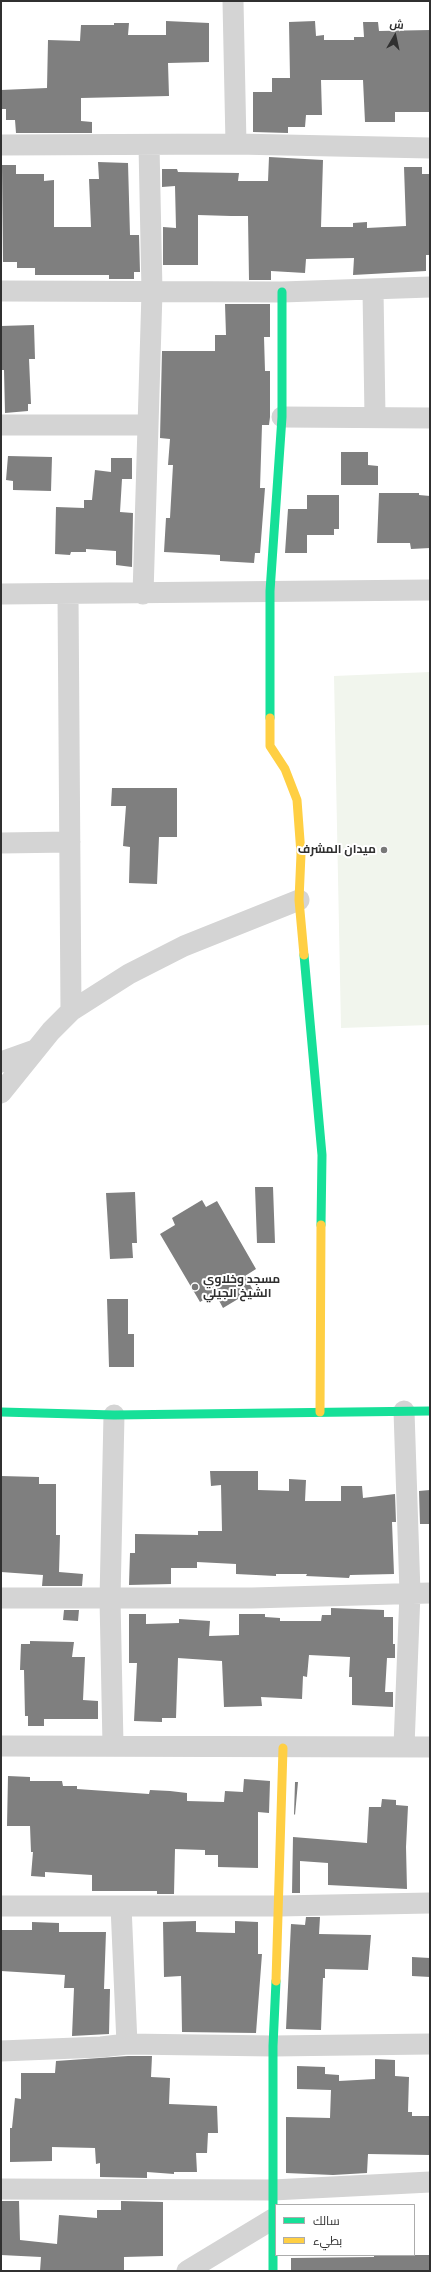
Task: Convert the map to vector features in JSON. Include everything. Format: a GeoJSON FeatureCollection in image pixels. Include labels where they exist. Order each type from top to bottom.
{"type":"FeatureCollection","features":[{"type":"Feature","properties":{"kind":"street"},"geometry":{"type":"LineString","coordinates":[[233,1],[236,144]]}},
{"type":"Feature","properties":{"kind":"street"},"geometry":{"type":"LineString","coordinates":[[1,145],[28,143],[149,145],[236,144],[430,148]]}},
{"type":"Feature","properties":{"kind":"street"},"geometry":{"type":"LineString","coordinates":[[143,594],[146,425],[152,292],[149,145]]}},
{"type":"Feature","properties":{"kind":"street"},"geometry":{"type":"LineString","coordinates":[[1,291],[282,292],[430,287]]}},
{"type":"Feature","properties":{"kind":"street"},"geometry":{"type":"LineString","coordinates":[[373,290],[376,417]]}},
{"type":"Feature","properties":{"kind":"street"},"geometry":{"type":"LineString","coordinates":[[282,292],[282,417],[270,591],[270,746],[285,769],[297,800],[300,854],[299,900],[322,1154],[320,1412]]}},
{"type":"Feature","properties":{"kind":"street"},"geometry":{"type":"LineString","coordinates":[[282,417],[430,418]]}},
{"type":"Feature","properties":{"kind":"street"},"geometry":{"type":"LineString","coordinates":[[1,425],[146,425]]}},
{"type":"Feature","properties":{"kind":"street"},"geometry":{"type":"LineString","coordinates":[[1,594],[68,595],[270,591],[430,590]]}},
{"type":"Feature","properties":{"kind":"street"},"geometry":{"type":"LineString","coordinates":[[68,595],[71,1011]]}},
{"type":"Feature","properties":{"kind":"street"},"geometry":{"type":"LineString","coordinates":[[1,843],[70,842]]}},
{"type":"Feature","properties":{"kind":"street"},"geometry":{"type":"LineString","coordinates":[[1,1093],[36,1050],[71,1011],[128,974],[184,946],[299,900]]}},
{"type":"Feature","properties":{"kind":"street"},"geometry":{"type":"LineString","coordinates":[[1,1062],[36,1050]]}},
{"type":"Feature","properties":{"kind":"street"},"geometry":{"type":"LineString","coordinates":[[404,1411],[420,1593],[404,1746]]}},
{"type":"Feature","properties":{"kind":"street"},"geometry":{"type":"LineString","coordinates":[[1,1412],[114,1415],[430,1411]]}},
{"type":"Feature","properties":{"kind":"street"},"geometry":{"type":"LineString","coordinates":[[113,1745],[110,1599],[114,1415]]}},
{"type":"Feature","properties":{"kind":"street"},"geometry":{"type":"LineString","coordinates":[[1,1598],[110,1599],[420,1593]]}},
{"type":"Feature","properties":{"kind":"street"},"geometry":{"type":"LineString","coordinates":[[1,1746],[113,1745],[283,1748],[430,1747]]}},
{"type":"Feature","properties":{"kind":"street"},"geometry":{"type":"LineString","coordinates":[[273,2271],[273,2046],[279,1906],[283,1748]]}},
{"type":"Feature","properties":{"kind":"street"},"geometry":{"type":"LineString","coordinates":[[1,1906],[279,1906],[430,1902]]}},
{"type":"Feature","properties":{"kind":"street"},"geometry":{"type":"LineString","coordinates":[[121,1906],[127,2044]]}},
{"type":"Feature","properties":{"kind":"street"},"geometry":{"type":"LineString","coordinates":[[1,2051],[101,2048],[127,2044],[273,2046],[430,2044]]}},
{"type":"Feature","properties":{"kind":"street"},"geometry":{"type":"LineString","coordinates":[[1,2189],[273,2190],[430,2182]]}},
{"type":"Feature","properties":{"kind":"street"},"geometry":{"type":"LineString","coordinates":[[187,2271],[273,2219]]}},
{"type":"Feature","properties":{"kind":"shaded area","name":"ميدان المشرف"},"geometry":{"type":"Polygon","coordinates":[[[430,672],[430,1025],[341,1028],[334,676],[430,672]]]}},
{"type":"Feature","properties":{"kind":"building"},"geometry":{"type":"Polygon","coordinates":[[[166,21],[209,23],[209,62],[168,63],[169,96],[81,98],[81,121],[92,122],[92,133],[16,133],[15,120],[6,120],[6,109],[1,109],[1,90],[47,88],[48,40],[80,41],[81,25],[114,25],[114,23],[129,23],[128,35],[166,35],[166,21]]]}},
{"type":"Feature","properties":{"kind":"building"},"geometry":{"type":"Polygon","coordinates":[[[315,21],[316,36],[324,35],[324,40],[354,40],[354,37],[364,37],[363,22],[378,22],[379,31],[430,30],[430,112],[395,112],[395,122],[365,122],[363,80],[321,80],[322,115],[306,115],[305,127],[288,127],[288,133],[253,132],[253,92],[272,92],[272,78],[290,78],[289,22],[315,21]]]}},
{"type":"Feature","properties":{"kind":"building"},"geometry":{"type":"Polygon","coordinates":[[[269,157],[323,160],[321,227],[353,227],[353,223],[367,222],[367,228],[406,226],[404,167],[422,167],[422,174],[430,174],[430,255],[426,255],[426,271],[353,275],[354,258],[306,259],[305,273],[271,271],[271,280],[249,280],[248,216],[198,215],[198,265],[163,265],[163,227],[176,228],[175,186],[162,187],[162,169],[177,169],[178,172],[239,173],[238,181],[268,181],[269,157]]]}},
{"type":"Feature","properties":{"kind":"building"},"geometry":{"type":"Polygon","coordinates":[[[98,162],[128,163],[130,235],[139,235],[140,272],[134,272],[134,279],[109,279],[109,275],[35,275],[35,268],[17,268],[17,262],[3,262],[2,165],[16,165],[16,174],[44,174],[44,181],[54,180],[54,227],[91,227],[89,179],[99,179],[98,162]]]}},
{"type":"Feature","properties":{"kind":"building"},"geometry":{"type":"Polygon","coordinates":[[[225,304],[270,304],[270,337],[264,337],[265,371],[270,371],[270,417],[269,425],[262,425],[260,488],[265,488],[260,553],[255,553],[254,563],[220,561],[220,555],[164,552],[166,518],[170,518],[173,465],[168,465],[170,439],[160,438],[162,351],[215,351],[215,335],[226,335],[225,304]]]}},
{"type":"Feature","properties":{"kind":"building"},"geometry":{"type":"Polygon","coordinates":[[[34,325],[35,359],[29,359],[31,404],[28,404],[28,411],[5,413],[4,370],[1,370],[1,326],[34,325]]]}},
{"type":"Feature","properties":{"kind":"building"},"geometry":{"type":"Polygon","coordinates":[[[341,452],[368,452],[368,465],[378,466],[378,485],[341,485],[341,452]]]}},
{"type":"Feature","properties":{"kind":"building"},"geometry":{"type":"Polygon","coordinates":[[[8,456],[52,457],[51,491],[13,490],[13,481],[6,480],[8,456]]]}},
{"type":"Feature","properties":{"kind":"building"},"geometry":{"type":"Polygon","coordinates":[[[111,458],[132,458],[132,479],[122,479],[120,512],[133,513],[132,567],[116,565],[116,551],[86,549],[86,552],[71,552],[70,555],[55,554],[56,507],[84,508],[84,500],[92,500],[95,470],[111,472],[111,458]]]}},
{"type":"Feature","properties":{"kind":"building"},"geometry":{"type":"Polygon","coordinates":[[[379,493],[419,493],[419,495],[430,496],[430,548],[411,549],[410,543],[377,543],[379,493]]]}},
{"type":"Feature","properties":{"kind":"building"},"geometry":{"type":"Polygon","coordinates":[[[307,495],[339,495],[339,529],[334,529],[334,535],[307,535],[307,553],[285,553],[288,509],[307,509],[307,495]]]}},
{"type":"Feature","properties":{"kind":"building"},"geometry":{"type":"Polygon","coordinates":[[[112,788],[177,788],[177,837],[159,837],[157,884],[129,883],[130,847],[123,846],[126,806],[111,806],[112,788]]]}},
{"type":"Feature","properties":{"kind":"building"},"geometry":{"type":"Polygon","coordinates":[[[255,1187],[273,1187],[275,1243],[257,1243],[255,1187]]]}},
{"type":"Feature","properties":{"kind":"building"},"geometry":{"type":"Polygon","coordinates":[[[135,1192],[137,1243],[132,1243],[133,1258],[110,1259],[106,1193],[135,1192]]]}},
{"type":"Feature","properties":{"kind":"building"},"geometry":{"type":"Polygon","coordinates":[[[202,1200],[206,1207],[217,1201],[256,1269],[245,1276],[253,1290],[223,1308],[215,1293],[200,1302],[160,1234],[175,1225],[172,1218],[202,1200]]]}},
{"type":"Feature","properties":{"kind":"building"},"geometry":{"type":"Polygon","coordinates":[[[107,1299],[128,1299],[128,1334],[134,1334],[134,1367],[109,1367],[107,1299]]]}},
{"type":"Feature","properties":{"kind":"building"},"geometry":{"type":"Polygon","coordinates":[[[210,1471],[258,1471],[258,1490],[289,1491],[289,1479],[306,1480],[305,1501],[341,1501],[341,1486],[362,1486],[363,1498],[395,1494],[396,1522],[392,1522],[394,1574],[350,1575],[349,1578],[306,1576],[307,1574],[276,1574],[276,1576],[236,1574],[236,1564],[197,1562],[197,1568],[171,1568],[171,1584],[129,1585],[130,1553],[135,1553],[135,1534],[198,1535],[198,1531],[222,1531],[221,1485],[211,1486],[210,1471]]]}},
{"type":"Feature","properties":{"kind":"building"},"geometry":{"type":"Polygon","coordinates":[[[1,1476],[39,1477],[39,1484],[56,1484],[56,1535],[60,1535],[59,1572],[83,1574],[82,1586],[42,1586],[43,1575],[1,1572],[1,1476]]]}},
{"type":"Feature","properties":{"kind":"building"},"geometry":{"type":"Polygon","coordinates":[[[430,1490],[430,1524],[420,1524],[419,1491],[430,1490]]]}},
{"type":"Feature","properties":{"kind":"building"},"geometry":{"type":"Polygon","coordinates":[[[331,1608],[384,1610],[384,1617],[393,1617],[393,1644],[395,1644],[395,1658],[387,1658],[385,1692],[393,1692],[393,1707],[352,1705],[352,1677],[349,1677],[350,1657],[309,1655],[307,1677],[303,1676],[302,1699],[261,1697],[262,1706],[224,1707],[222,1661],[178,1658],[176,1718],[162,1718],[162,1722],[134,1721],[137,1663],[129,1663],[129,1614],[146,1614],[146,1624],[179,1623],[179,1619],[210,1621],[209,1636],[239,1635],[239,1614],[265,1614],[265,1617],[280,1618],[280,1621],[321,1621],[322,1615],[331,1615],[331,1608]]]}},
{"type":"Feature","properties":{"kind":"building"},"geometry":{"type":"Polygon","coordinates":[[[64,1610],[79,1610],[78,1621],[63,1620],[64,1610]]]}},
{"type":"Feature","properties":{"kind":"building"},"geometry":{"type":"Polygon","coordinates":[[[30,1641],[74,1642],[72,1657],[85,1657],[83,1700],[98,1701],[98,1719],[44,1719],[44,1726],[28,1726],[28,1716],[25,1716],[24,1670],[20,1670],[21,1644],[30,1644],[30,1641]]]}},
{"type":"Feature","properties":{"kind":"building"},"geometry":{"type":"Polygon","coordinates":[[[8,1776],[30,1777],[30,1781],[62,1781],[63,1786],[77,1786],[77,1789],[149,1794],[150,1790],[170,1791],[187,1793],[187,1801],[224,1802],[225,1791],[243,1792],[244,1779],[270,1781],[269,1813],[258,1812],[258,1868],[218,1867],[218,1855],[205,1855],[205,1850],[175,1849],[174,1894],[157,1894],[157,1891],[92,1891],[92,1875],[45,1872],[45,1877],[31,1876],[33,1852],[31,1852],[30,1826],[7,1826],[8,1776]]]}},
{"type":"Feature","properties":{"kind":"building"},"geometry":{"type":"Polygon","coordinates":[[[295,1782],[298,1782],[295,1815],[294,1814],[295,1782]]]}},
{"type":"Feature","properties":{"kind":"building"},"geometry":{"type":"Polygon","coordinates":[[[382,1799],[396,1800],[396,1805],[408,1806],[406,1847],[407,1889],[328,1885],[328,1863],[300,1861],[300,1893],[292,1893],[293,1837],[367,1843],[369,1807],[381,1807],[382,1799]]]}},
{"type":"Feature","properties":{"kind":"building"},"geometry":{"type":"Polygon","coordinates":[[[306,1917],[320,1917],[319,1934],[371,1935],[368,1970],[325,1969],[325,1978],[323,1978],[321,2030],[286,2029],[291,1924],[305,1925],[306,1917]]]}},
{"type":"Feature","properties":{"kind":"building"},"geometry":{"type":"Polygon","coordinates":[[[196,1921],[196,1932],[235,1933],[235,1921],[258,1922],[258,1954],[262,1954],[256,2033],[182,2032],[181,1976],[164,1977],[163,1922],[196,1921]]]}},
{"type":"Feature","properties":{"kind":"building"},"geometry":{"type":"Polygon","coordinates":[[[32,1922],[59,1923],[59,1932],[106,1932],[104,1989],[110,1989],[109,2034],[72,2036],[74,1988],[64,1988],[65,1975],[1,1971],[1,1930],[32,1930],[32,1922]]]}},
{"type":"Feature","properties":{"kind":"building"},"geometry":{"type":"Polygon","coordinates":[[[412,1957],[430,1958],[430,1977],[412,1976],[412,1957]]]}},
{"type":"Feature","properties":{"kind":"building"},"geometry":{"type":"Polygon","coordinates":[[[128,2056],[152,2056],[151,2077],[170,2078],[169,2104],[217,2106],[218,2133],[208,2133],[207,2153],[196,2153],[197,2172],[174,2172],[174,2174],[147,2172],[147,2178],[100,2177],[100,2163],[96,2164],[95,2148],[52,2147],[52,2161],[10,2162],[10,2128],[12,2128],[15,2098],[21,2099],[21,2073],[55,2073],[56,2061],[128,2056]]]}},
{"type":"Feature","properties":{"kind":"building"},"geometry":{"type":"Polygon","coordinates":[[[375,2059],[395,2060],[395,2076],[409,2077],[408,2112],[412,2112],[412,2116],[430,2116],[430,2155],[368,2154],[367,2173],[333,2175],[286,2173],[286,2117],[330,2118],[331,2090],[297,2089],[297,2066],[325,2067],[325,2074],[339,2075],[339,2081],[375,2079],[375,2059]]]}},
{"type":"Feature","properties":{"kind":"building"},"geometry":{"type":"Polygon","coordinates":[[[1,2201],[19,2201],[20,2240],[57,2244],[59,2215],[97,2218],[97,2210],[121,2210],[121,2201],[163,2202],[163,2256],[124,2257],[124,2271],[40,2271],[41,2257],[1,2255],[1,2201]]]}},
{"type":"Feature","properties":{"kind":"building"},"geometry":{"type":"Polygon","coordinates":[[[430,2255],[430,2271],[291,2271],[291,2258],[430,2255]]]}},
{"type":"Feature","properties":{"kind":"traffic: fast"},"geometry":{"type":"LineString","coordinates":[[270,718],[270,591],[282,417],[282,292]]}},
{"type":"Feature","properties":{"kind":"traffic: fast"},"geometry":{"type":"LineString","coordinates":[[304,955],[322,1155],[321,1225]]}},
{"type":"Feature","properties":{"kind":"traffic: fast"},"geometry":{"type":"LineString","coordinates":[[1,1412],[114,1415],[430,1411]]}},
{"type":"Feature","properties":{"kind":"traffic: fast"},"geometry":{"type":"LineString","coordinates":[[273,2271],[273,2046],[276,1981]]}},
{"type":"Feature","properties":{"kind":"traffic: slow"},"geometry":{"type":"LineString","coordinates":[[270,718],[270,746],[285,769],[297,800],[301,854],[299,900],[304,955]]}},
{"type":"Feature","properties":{"kind":"traffic: slow"},"geometry":{"type":"LineString","coordinates":[[320,1412],[321,1225]]}},
{"type":"Feature","properties":{"kind":"traffic: slow"},"geometry":{"type":"LineString","coordinates":[[276,1981],[283,1748]]}},
{"type":"Feature","properties":{"kind":"place","name":"ميدان المشرف"},"geometry":{"type":"Point","coordinates":[384,850]}},
{"type":"Feature","properties":{"kind":"place","name":"مسجد وخلاوي الشيخ الجيلي"},"geometry":{"type":"Point","coordinates":[195,1287]}}]}
